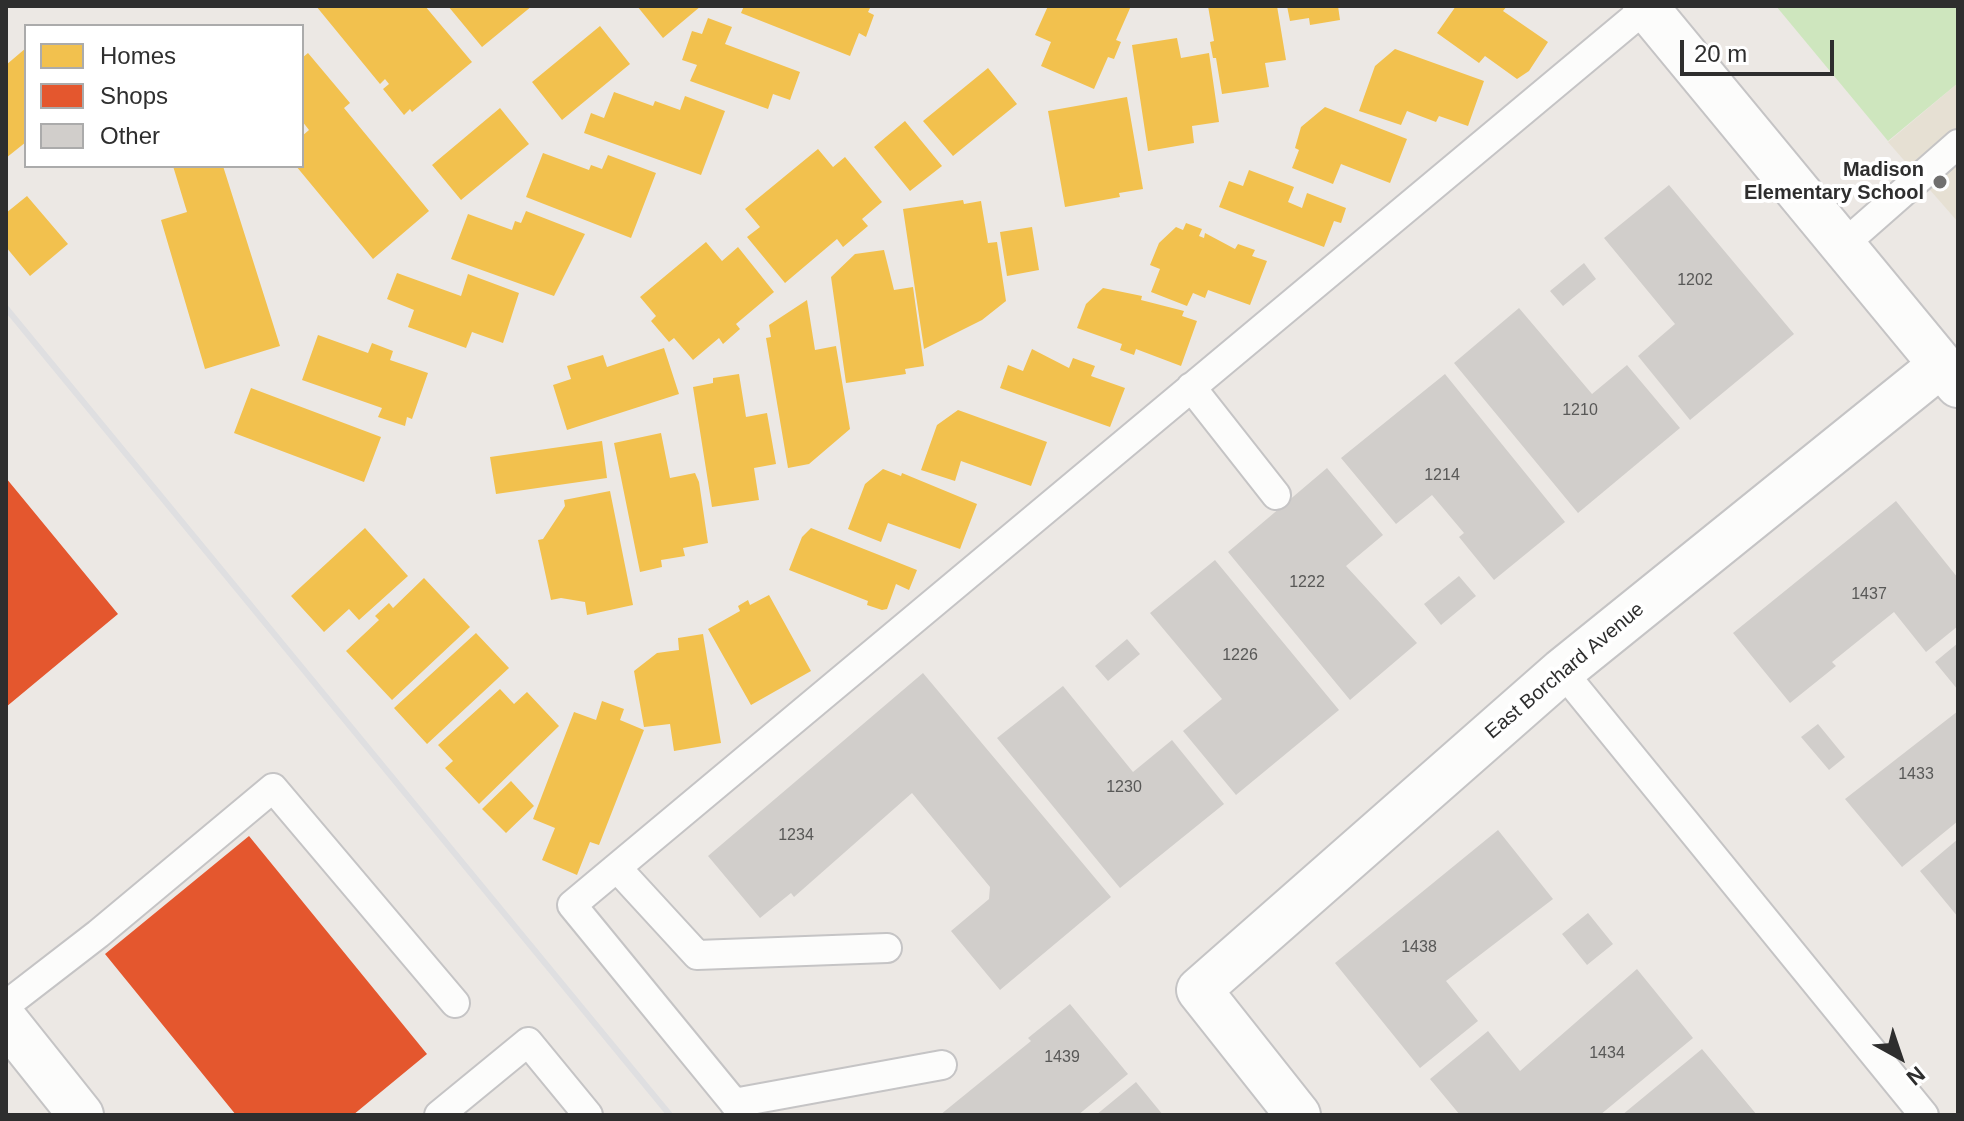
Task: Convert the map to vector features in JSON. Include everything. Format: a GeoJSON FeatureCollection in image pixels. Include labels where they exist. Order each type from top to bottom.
{"type":"FeatureCollection","features":[{"type":"Feature","properties":{"kind":"street"},"geometry":{"type":"LineString","coordinates":[[1646,7],[1950,375]]}},
{"type":"Feature","properties":{"kind":"street","name":"East Borchard Avenue"},"geometry":{"type":"LineString","coordinates":[[1298,1115],[1199,990],[1562,671],[1950,375]]}},
{"type":"Feature","properties":{"kind":"street"},"geometry":{"type":"LineString","coordinates":[[6,1021],[81,1115]]}},
{"type":"Feature","properties":{"kind":"lane"},"geometry":{"type":"LineString","coordinates":[[942,1065],[739,1109],[572,905],[1646,7]]}},
{"type":"Feature","properties":{"kind":"lane"},"geometry":{"type":"LineString","coordinates":[[1842,246],[1958,144]]}},
{"type":"Feature","properties":{"kind":"lane"},"geometry":{"type":"LineString","coordinates":[[1191,387],[1276,495]]}},
{"type":"Feature","properties":{"kind":"lane"},"geometry":{"type":"LineString","coordinates":[[1562,671],[1924,1115]]}},
{"type":"Feature","properties":{"kind":"lane"},"geometry":{"type":"LineString","coordinates":[[6,1005],[98,934],[273,788],[455,1003]]}},
{"type":"Feature","properties":{"kind":"lane"},"geometry":{"type":"LineString","coordinates":[[617,868],[697,955],[887,948]]}},
{"type":"Feature","properties":{"kind":"lane"},"geometry":{"type":"LineString","coordinates":[[439,1115],[528,1042],[588,1115]]}},
{"type":"Feature","properties":{"kind":"shaded area","name":"Madison Elementary School"},"geometry":{"type":"Polygon","coordinates":[[[1958,83],[1958,222],[1888,142],[1958,83]]]}},
{"type":"Feature","properties":{"kind":"green space"},"geometry":{"type":"Polygon","coordinates":[[[1776,6],[1958,6],[1958,83],[1888,141],[1776,6]]]}},
{"type":"Feature","properties":{"kind":"building: Homes"},"geometry":{"type":"Polygon","coordinates":[[[316,6],[425,6],[472,62],[412,112],[410,109],[404,115],[383,89],[389,84],[385,79],[380,84],[316,6]]]}},
{"type":"Feature","properties":{"kind":"building: Homes"},"geometry":{"type":"Polygon","coordinates":[[[448,6],[532,6],[482,47],[448,6]]]}},
{"type":"Feature","properties":{"kind":"building: Homes"},"geometry":{"type":"Polygon","coordinates":[[[637,6],[701,6],[663,38],[637,6]]]}},
{"type":"Feature","properties":{"kind":"building: Homes"},"geometry":{"type":"Polygon","coordinates":[[[744,6],[871,6],[868,12],[874,15],[866,37],[859,33],[850,56],[741,13],[744,6]]]}},
{"type":"Feature","properties":{"kind":"building: Homes"},"geometry":{"type":"Polygon","coordinates":[[[1048,6],[1131,6],[1116,40],[1121,42],[1114,59],[1108,57],[1094,89],[1041,66],[1051,42],[1035,35],[1048,6]]]}},
{"type":"Feature","properties":{"kind":"building: Homes"},"geometry":{"type":"Polygon","coordinates":[[[1208,6],[1277,6],[1286,60],[1265,63],[1269,87],[1222,94],[1210,42],[1214,41],[1208,6]]]}},
{"type":"Feature","properties":{"kind":"building: Homes"},"geometry":{"type":"Polygon","coordinates":[[[1287,6],[1338,6],[1340,20],[1310,25],[1309,18],[1290,21],[1287,6]]]}},
{"type":"Feature","properties":{"kind":"building: Homes"},"geometry":{"type":"Polygon","coordinates":[[[1456,6],[1507,6],[1503,11],[1548,42],[1529,71],[1517,79],[1485,56],[1479,63],[1437,33],[1456,6]]]}},
{"type":"Feature","properties":{"kind":"building: Homes"},"geometry":{"type":"Polygon","coordinates":[[[708,18],[732,27],[725,44],[800,72],[790,100],[773,94],[768,109],[690,81],[697,65],[682,60],[692,31],[702,34],[708,18]]]}},
{"type":"Feature","properties":{"kind":"building: Homes"},"geometry":{"type":"Polygon","coordinates":[[[600,26],[630,64],[562,120],[532,82],[600,26]]]}},
{"type":"Feature","properties":{"kind":"building: Homes"},"geometry":{"type":"Polygon","coordinates":[[[1177,38],[1181,58],[1209,53],[1219,122],[1192,126],[1194,143],[1148,151],[1132,45],[1177,38]]]}},
{"type":"Feature","properties":{"kind":"building: Homes"},"geometry":{"type":"Polygon","coordinates":[[[1395,49],[1484,81],[1468,126],[1439,116],[1436,122],[1407,111],[1401,125],[1359,111],[1375,66],[1395,49]]]}},
{"type":"Feature","properties":{"kind":"building: Homes"},"geometry":{"type":"Polygon","coordinates":[[[24,50],[24,144],[6,158],[6,65],[24,50]]]}},
{"type":"Feature","properties":{"kind":"building: Homes"},"geometry":{"type":"Polygon","coordinates":[[[308,53],[350,103],[344,108],[429,211],[373,259],[298,168],[304,168],[304,134],[309,130],[304,124],[304,56],[308,53]]]}},
{"type":"Feature","properties":{"kind":"building: Homes"},"geometry":{"type":"Polygon","coordinates":[[[988,68],[1017,104],[953,156],[923,121],[988,68]]]}},
{"type":"Feature","properties":{"kind":"building: Homes"},"geometry":{"type":"Polygon","coordinates":[[[614,92],[653,106],[655,101],[680,110],[685,96],[725,111],[701,175],[584,133],[591,113],[604,118],[614,92]]]}},
{"type":"Feature","properties":{"kind":"building: Homes"},"geometry":{"type":"Polygon","coordinates":[[[1127,97],[1143,189],[1119,193],[1120,197],[1065,207],[1048,111],[1127,97]]]}},
{"type":"Feature","properties":{"kind":"building: Homes"},"geometry":{"type":"Polygon","coordinates":[[[1325,107],[1407,139],[1390,183],[1341,164],[1333,184],[1292,168],[1299,150],[1295,148],[1301,127],[1325,107]]]}},
{"type":"Feature","properties":{"kind":"building: Homes"},"geometry":{"type":"Polygon","coordinates":[[[500,108],[529,144],[461,200],[432,165],[500,108]]]}},
{"type":"Feature","properties":{"kind":"building: Homes"},"geometry":{"type":"Polygon","coordinates":[[[905,121],[942,166],[910,191],[874,147],[905,121]]]}},
{"type":"Feature","properties":{"kind":"building: Homes"},"geometry":{"type":"Polygon","coordinates":[[[818,149],[833,167],[845,157],[882,202],[862,219],[868,226],[843,247],[837,239],[785,283],[747,237],[760,227],[745,209],[818,149]]]}},
{"type":"Feature","properties":{"kind":"building: Homes"},"geometry":{"type":"Polygon","coordinates":[[[543,153],[589,170],[591,165],[602,169],[608,155],[656,173],[631,238],[526,197],[543,153]]]}},
{"type":"Feature","properties":{"kind":"building: Homes"},"geometry":{"type":"Polygon","coordinates":[[[174,168],[224,168],[280,346],[205,369],[161,220],[187,212],[174,168]]]}},
{"type":"Feature","properties":{"kind":"building: Homes"},"geometry":{"type":"Polygon","coordinates":[[[1249,170],[1294,187],[1288,202],[1302,208],[1307,193],[1346,208],[1341,223],[1334,221],[1324,247],[1219,207],[1229,181],[1243,186],[1249,170]]]}},
{"type":"Feature","properties":{"kind":"building: Homes"},"geometry":{"type":"Polygon","coordinates":[[[27,196],[68,244],[30,276],[6,247],[6,213],[27,196]]]}},
{"type":"Feature","properties":{"kind":"building: Homes"},"geometry":{"type":"Polygon","coordinates":[[[963,200],[964,204],[981,201],[988,243],[997,242],[1006,301],[982,320],[924,349],[903,209],[963,200]]]}},
{"type":"Feature","properties":{"kind":"building: Homes"},"geometry":{"type":"Polygon","coordinates":[[[526,211],[585,234],[554,296],[451,259],[468,214],[512,230],[515,221],[521,223],[526,211]]]}},
{"type":"Feature","properties":{"kind":"building: Homes"},"geometry":{"type":"Polygon","coordinates":[[[1186,223],[1202,229],[1199,236],[1204,238],[1205,233],[1235,249],[1238,244],[1255,250],[1252,256],[1267,261],[1250,305],[1208,290],[1205,298],[1193,293],[1187,306],[1151,292],[1160,269],[1150,265],[1159,243],[1176,227],[1183,230],[1186,223]]]}},
{"type":"Feature","properties":{"kind":"building: Homes"},"geometry":{"type":"Polygon","coordinates":[[[1032,227],[1039,270],[1007,276],[1000,232],[1032,227]]]}},
{"type":"Feature","properties":{"kind":"building: Homes"},"geometry":{"type":"Polygon","coordinates":[[[706,242],[722,261],[738,247],[774,292],[736,324],[740,329],[723,344],[719,338],[693,360],[674,338],[669,342],[651,321],[656,316],[640,297],[706,242]]]}},
{"type":"Feature","properties":{"kind":"building: Homes"},"geometry":{"type":"Polygon","coordinates":[[[884,250],[894,290],[913,287],[924,366],[905,369],[906,374],[846,383],[831,277],[855,254],[884,250]]]}},
{"type":"Feature","properties":{"kind":"building: Homes"},"geometry":{"type":"Polygon","coordinates":[[[397,273],[461,296],[468,274],[519,293],[503,343],[472,332],[466,348],[408,327],[414,310],[387,299],[397,273]]]}},
{"type":"Feature","properties":{"kind":"building: Homes"},"geometry":{"type":"Polygon","coordinates":[[[1103,288],[1142,296],[1141,300],[1184,311],[1182,316],[1197,321],[1181,366],[1136,349],[1134,355],[1120,350],[1122,344],[1077,328],[1086,304],[1103,288]]]}},
{"type":"Feature","properties":{"kind":"building: Homes"},"geometry":{"type":"Polygon","coordinates":[[[807,300],[815,350],[836,346],[850,429],[809,464],[788,468],[766,338],[771,337],[769,325],[807,300]]]}},
{"type":"Feature","properties":{"kind":"building: Homes"},"geometry":{"type":"Polygon","coordinates":[[[318,335],[368,353],[372,343],[393,351],[390,360],[428,373],[412,419],[407,417],[405,426],[378,417],[382,408],[302,380],[318,335]]]}},
{"type":"Feature","properties":{"kind":"building: Homes"},"geometry":{"type":"Polygon","coordinates":[[[664,348],[679,394],[567,430],[553,385],[571,379],[567,366],[603,355],[607,367],[664,348]]]}},
{"type":"Feature","properties":{"kind":"building: Homes"},"geometry":{"type":"Polygon","coordinates":[[[1032,349],[1069,368],[1073,358],[1095,366],[1091,376],[1125,388],[1110,427],[1000,388],[1008,365],[1023,371],[1032,349]]]}},
{"type":"Feature","properties":{"kind":"building: Homes"},"geometry":{"type":"Polygon","coordinates":[[[739,374],[746,417],[767,413],[776,464],[754,468],[759,500],[712,507],[693,387],[713,383],[713,378],[739,374]]]}},
{"type":"Feature","properties":{"kind":"building: Homes"},"geometry":{"type":"Polygon","coordinates":[[[251,388],[381,437],[364,482],[234,433],[251,388]]]}},
{"type":"Feature","properties":{"kind":"building: Homes"},"geometry":{"type":"Polygon","coordinates":[[[958,410],[1047,442],[1031,486],[961,461],[955,481],[921,470],[937,425],[958,410]]]}},
{"type":"Feature","properties":{"kind":"building: Homes"},"geometry":{"type":"Polygon","coordinates":[[[661,433],[670,478],[695,473],[699,482],[708,543],[683,548],[685,556],[661,560],[662,567],[640,572],[614,443],[661,433]]]}},
{"type":"Feature","properties":{"kind":"building: Homes"},"geometry":{"type":"Polygon","coordinates":[[[602,441],[607,478],[496,494],[490,457],[602,441]]]}},
{"type":"Feature","properties":{"kind":"building: Homes"},"geometry":{"type":"Polygon","coordinates":[[[883,469],[901,476],[902,473],[977,504],[960,549],[888,523],[881,542],[848,529],[865,484],[883,469]]]}},
{"type":"Feature","properties":{"kind":"building: Homes"},"geometry":{"type":"Polygon","coordinates":[[[610,491],[633,605],[587,615],[585,602],[561,598],[551,600],[538,540],[543,539],[565,506],[564,500],[610,491]]]}},
{"type":"Feature","properties":{"kind":"building: Homes"},"geometry":{"type":"Polygon","coordinates":[[[365,528],[408,576],[359,620],[349,609],[324,632],[291,596],[365,528]]]}},
{"type":"Feature","properties":{"kind":"building: Homes"},"geometry":{"type":"Polygon","coordinates":[[[811,528],[917,570],[909,590],[896,584],[887,609],[882,610],[867,605],[868,601],[789,570],[802,537],[811,528]]]}},
{"type":"Feature","properties":{"kind":"building: Homes"},"geometry":{"type":"Polygon","coordinates":[[[424,578],[470,627],[392,700],[346,651],[379,620],[375,616],[389,603],[393,608],[424,578]]]}},
{"type":"Feature","properties":{"kind":"building: Homes"},"geometry":{"type":"Polygon","coordinates":[[[769,595],[811,671],[751,705],[708,629],[740,611],[738,606],[748,600],[750,605],[769,595]]]}},
{"type":"Feature","properties":{"kind":"building: Homes"},"geometry":{"type":"Polygon","coordinates":[[[476,633],[509,668],[427,744],[394,708],[476,633]]]}},
{"type":"Feature","properties":{"kind":"building: Homes"},"geometry":{"type":"Polygon","coordinates":[[[703,634],[721,743],[674,751],[670,724],[644,727],[634,671],[657,653],[679,650],[678,638],[703,634]]]}},
{"type":"Feature","properties":{"kind":"building: Homes"},"geometry":{"type":"Polygon","coordinates":[[[500,689],[514,704],[527,692],[559,726],[479,804],[445,768],[453,761],[438,745],[500,689]]]}},
{"type":"Feature","properties":{"kind":"building: Homes"},"geometry":{"type":"Polygon","coordinates":[[[602,701],[624,709],[620,720],[644,730],[599,845],[590,842],[577,875],[542,860],[555,828],[533,819],[574,712],[596,720],[602,701]]]}},
{"type":"Feature","properties":{"kind":"building: Homes"},"geometry":{"type":"Polygon","coordinates":[[[511,781],[534,806],[506,833],[482,809],[511,781]]]}},
{"type":"Feature","properties":{"kind":"building: Shops"},"geometry":{"type":"Polygon","coordinates":[[[6,478],[118,614],[6,707],[6,478]]]}},
{"type":"Feature","properties":{"kind":"building: Shops"},"geometry":{"type":"Polygon","coordinates":[[[249,836],[427,1054],[353,1115],[236,1115],[105,954],[249,836]]]}},
{"type":"Feature","properties":{"kind":"building: Other"},"geometry":{"type":"Polygon","coordinates":[[[1669,185],[1794,334],[1690,420],[1638,356],[1675,324],[1604,238],[1669,185]]]}},
{"type":"Feature","properties":{"kind":"building: Other"},"geometry":{"type":"Polygon","coordinates":[[[1584,263],[1596,279],[1563,306],[1550,291],[1584,263]]]}},
{"type":"Feature","properties":{"kind":"building: Other"},"geometry":{"type":"Polygon","coordinates":[[[1519,308],[1592,394],[1627,365],[1680,428],[1578,513],[1454,363],[1519,308]]]}},
{"type":"Feature","properties":{"kind":"building: Other"},"geometry":{"type":"Polygon","coordinates":[[[1445,374],[1565,522],[1494,580],[1459,537],[1464,533],[1432,495],[1396,524],[1341,458],[1445,374]]]}},
{"type":"Feature","properties":{"kind":"building: Other"},"geometry":{"type":"Polygon","coordinates":[[[1327,468],[1383,535],[1346,566],[1417,643],[1350,700],[1228,552],[1327,468]]]}},
{"type":"Feature","properties":{"kind":"building: Other"},"geometry":{"type":"Polygon","coordinates":[[[1896,501],[1958,578],[1958,626],[1926,652],[1894,612],[1832,662],[1836,666],[1790,703],[1733,633],[1896,501]]]}},
{"type":"Feature","properties":{"kind":"building: Other"},"geometry":{"type":"Polygon","coordinates":[[[1215,560],[1339,710],[1236,795],[1183,731],[1222,699],[1150,613],[1215,560]]]}},
{"type":"Feature","properties":{"kind":"building: Other"},"geometry":{"type":"Polygon","coordinates":[[[1459,576],[1476,596],[1441,625],[1424,604],[1459,576]]]}},
{"type":"Feature","properties":{"kind":"building: Other"},"geometry":{"type":"Polygon","coordinates":[[[1127,639],[1140,654],[1108,681],[1095,666],[1127,639]]]}},
{"type":"Feature","properties":{"kind":"building: Other"},"geometry":{"type":"Polygon","coordinates":[[[1958,643],[1958,690],[1935,662],[1958,643]]]}},
{"type":"Feature","properties":{"kind":"building: Other"},"geometry":{"type":"Polygon","coordinates":[[[923,673],[1111,897],[1000,990],[951,931],[989,899],[990,887],[912,793],[794,897],[791,893],[760,918],[708,856],[923,673]]]}},
{"type":"Feature","properties":{"kind":"building: Other"},"geometry":{"type":"Polygon","coordinates":[[[1063,686],[1133,772],[1172,740],[1224,804],[1120,888],[997,738],[1063,686]]]}},
{"type":"Feature","properties":{"kind":"building: Other"},"geometry":{"type":"Polygon","coordinates":[[[1958,711],[1958,821],[1902,867],[1845,799],[1958,711]]]}},
{"type":"Feature","properties":{"kind":"building: Other"},"geometry":{"type":"Polygon","coordinates":[[[1818,724],[1845,757],[1829,770],[1801,737],[1818,724]]]}},
{"type":"Feature","properties":{"kind":"building: Other"},"geometry":{"type":"Polygon","coordinates":[[[1498,830],[1553,899],[1446,981],[1478,1021],[1420,1068],[1335,963],[1498,830]]]}},
{"type":"Feature","properties":{"kind":"building: Other"},"geometry":{"type":"Polygon","coordinates":[[[1958,839],[1958,917],[1920,871],[1958,839]]]}},
{"type":"Feature","properties":{"kind":"building: Other"},"geometry":{"type":"Polygon","coordinates":[[[1588,913],[1613,944],[1587,965],[1562,934],[1588,913]]]}},
{"type":"Feature","properties":{"kind":"building: Other"},"geometry":{"type":"Polygon","coordinates":[[[1637,969],[1693,1038],[1600,1115],[1460,1115],[1430,1079],[1488,1031],[1520,1071],[1637,969]]]}},
{"type":"Feature","properties":{"kind":"building: Other"},"geometry":{"type":"Polygon","coordinates":[[[1070,1004],[1128,1074],[1078,1115],[940,1115],[1031,1041],[1028,1038],[1070,1004]]]}},
{"type":"Feature","properties":{"kind":"building: Other"},"geometry":{"type":"Polygon","coordinates":[[[1702,1049],[1757,1115],[1622,1115],[1702,1049]]]}},
{"type":"Feature","properties":{"kind":"building: Other"},"geometry":{"type":"Polygon","coordinates":[[[1136,1082],[1163,1115],[1096,1115],[1136,1082]]]}},
{"type":"Feature","properties":{"kind":"railway"},"geometry":{"type":"LineString","coordinates":[[6,308],[670,1115]]}},
{"type":"Feature","properties":{"kind":"place","name":"Madison Elementary School"},"geometry":{"type":"Point","coordinates":[1940,182]}}]}
